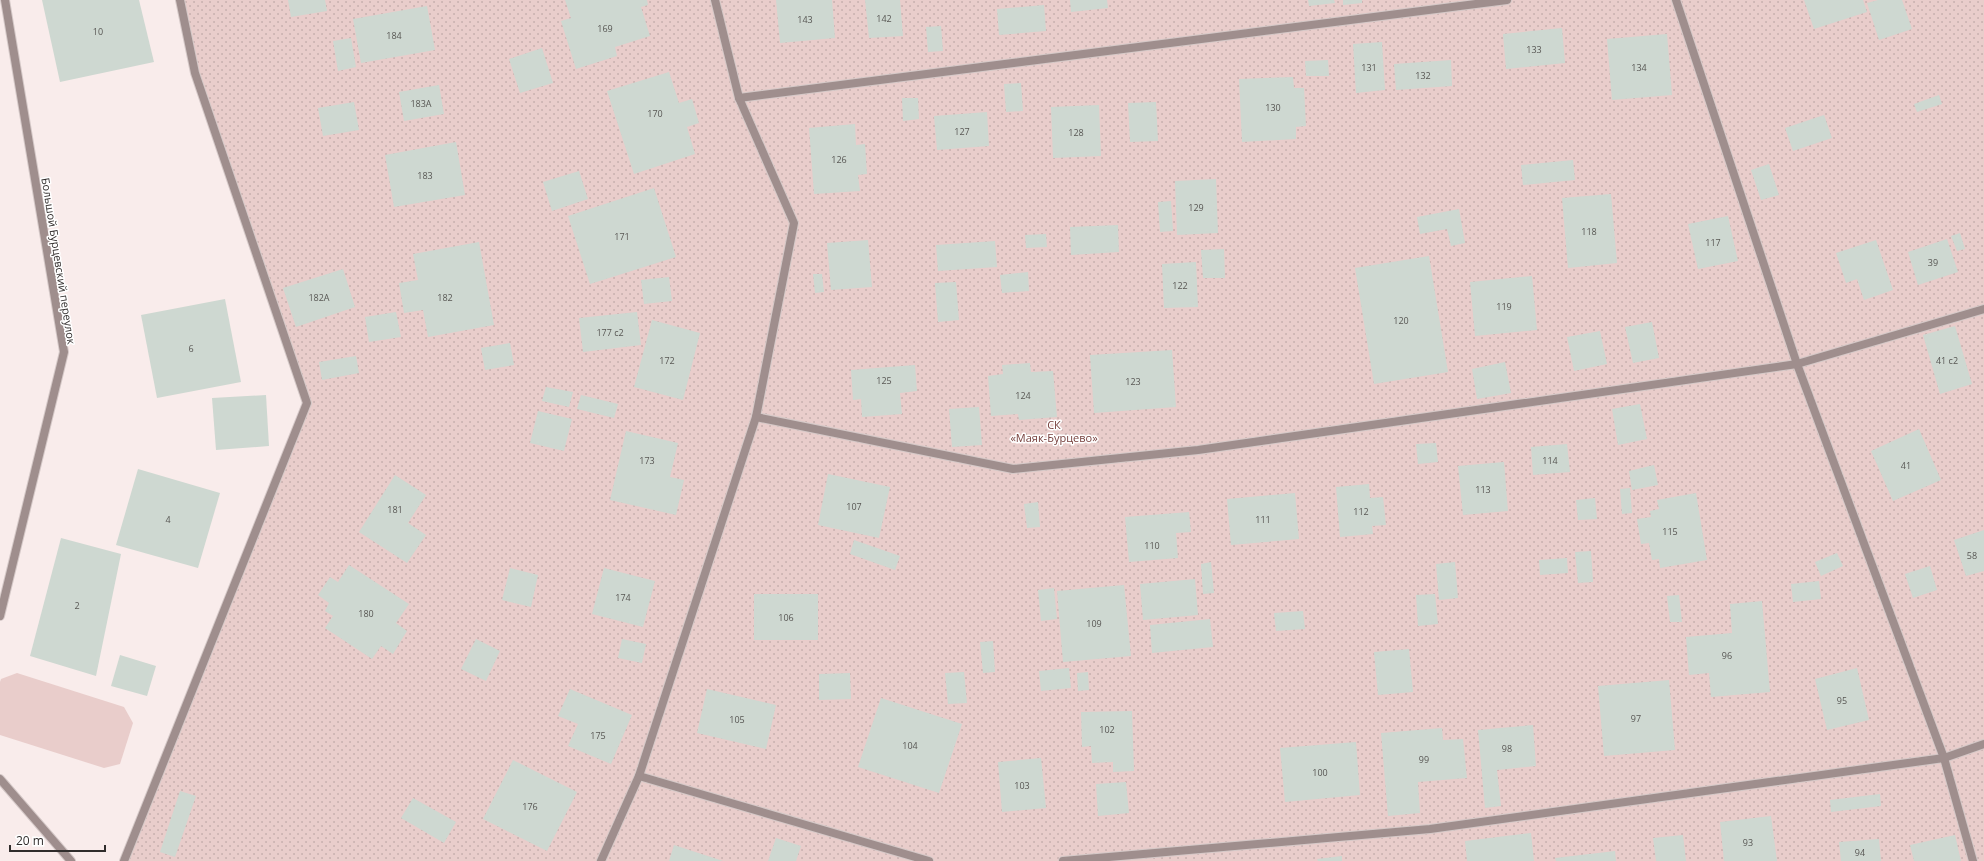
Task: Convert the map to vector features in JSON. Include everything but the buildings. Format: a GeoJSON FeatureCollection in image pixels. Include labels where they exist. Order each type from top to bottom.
{"type":"FeatureCollection","features":[{"type":"Feature","properties":{"kind":"street","name":"Большой Бурцевский переулок"},"geometry":{"type":"LineString","coordinates":[[0,616],[64,352],[5,0]]}},
{"type":"Feature","properties":{"kind":"street"},"geometry":{"type":"LineString","coordinates":[[124,861],[307,404],[195,73],[180,0]]}},
{"type":"Feature","properties":{"kind":"street"},"geometry":{"type":"LineString","coordinates":[[601,861],[639,776],[756,417],[794,224],[739,98],[715,0]]}},
{"type":"Feature","properties":{"kind":"street"},"geometry":{"type":"LineString","coordinates":[[739,98],[1507,0]]}},
{"type":"Feature","properties":{"kind":"street"},"geometry":{"type":"LineString","coordinates":[[1676,0],[1797,364],[1944,758],[1973,861]]}},
{"type":"Feature","properties":{"kind":"street"},"geometry":{"type":"LineString","coordinates":[[756,417],[1013,469],[1198,450],[1797,364],[1984,309]]}},
{"type":"Feature","properties":{"kind":"street"},"geometry":{"type":"LineString","coordinates":[[1063,861],[1430,829],[1944,758],[1984,744]]}},
{"type":"Feature","properties":{"kind":"street"},"geometry":{"type":"LineString","coordinates":[[639,776],[929,861]]}},
{"type":"Feature","properties":{"kind":"street"},"geometry":{"type":"LineString","coordinates":[[0,779],[71,861]]}},
{"type":"Feature","properties":{"kind":"green space","name":"СК «Маяк-Бурцево»"},"geometry":{"type":"Polygon","coordinates":[[[180,0],[1984,0],[1984,861],[124,861],[307,403],[195,73],[180,0]]]}},
{"type":"Feature","properties":{"kind":"green space"},"geometry":{"type":"Polygon","coordinates":[[[17,673],[124,707],[133,723],[120,764],[104,768],[0,735],[0,682],[1,679],[17,673]]]}}]}
